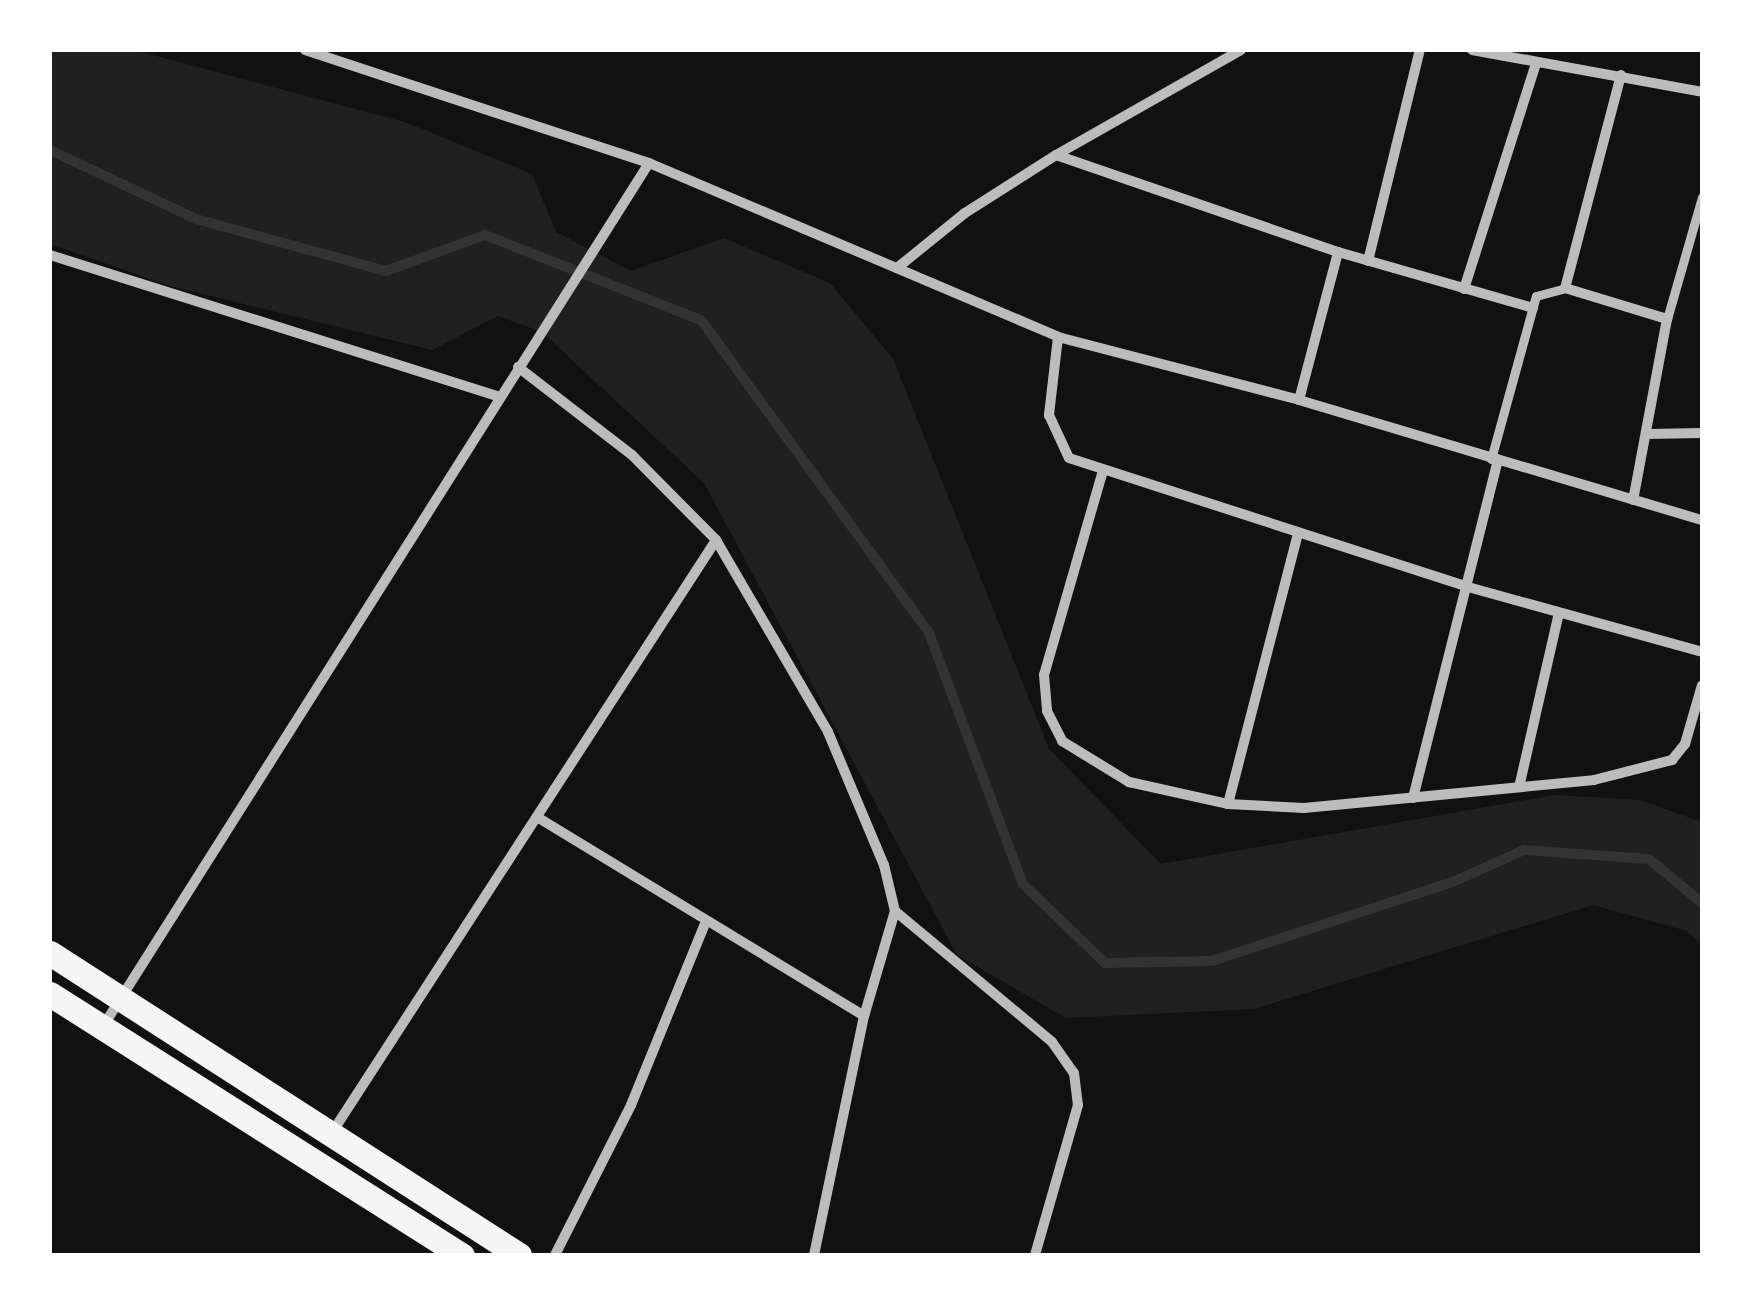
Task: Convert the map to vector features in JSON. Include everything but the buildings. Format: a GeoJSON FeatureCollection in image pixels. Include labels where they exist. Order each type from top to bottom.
{"type":"FeatureCollection","features":[{"type":"Feature","properties":{"kind":"main road"},"geometry":{"type":"LineString","coordinates":[[50,953],[519,1255]]}},
{"type":"Feature","properties":{"kind":"main road"},"geometry":{"type":"LineString","coordinates":[[50,994],[462,1255]]}},
{"type":"Feature","properties":{"kind":"street"},"geometry":{"type":"LineString","coordinates":[[305,50],[649,162],[1058,337],[1299,400],[1702,520]]}},
{"type":"Feature","properties":{"kind":"street"},"geometry":{"type":"LineString","coordinates":[[898,268],[965,213],[1056,154],[1241,50]]}},
{"type":"Feature","properties":{"kind":"street"},"geometry":{"type":"LineString","coordinates":[[1368,261],[1420,50]]}},
{"type":"Feature","properties":{"kind":"street"},"geometry":{"type":"LineString","coordinates":[[1472,50],[1702,92]]}},
{"type":"Feature","properties":{"kind":"street"},"geometry":{"type":"LineString","coordinates":[[1464,288],[1536,64]]}},
{"type":"Feature","properties":{"kind":"street"},"geometry":{"type":"LineString","coordinates":[[1566,288],[1621,75]]}},
{"type":"Feature","properties":{"kind":"street"},"geometry":{"type":"LineString","coordinates":[[1056,154],[1338,252],[1533,308]]}},
{"type":"Feature","properties":{"kind":"street"},"geometry":{"type":"LineString","coordinates":[[102,1028],[649,162]]}},
{"type":"Feature","properties":{"kind":"street"},"geometry":{"type":"LineString","coordinates":[[1633,500],[1648,434],[1654,364],[1702,196]]}},
{"type":"Feature","properties":{"kind":"street"},"geometry":{"type":"LineString","coordinates":[[1299,400],[1338,252]]}},
{"type":"Feature","properties":{"kind":"street"},"geometry":{"type":"LineString","coordinates":[[50,254],[500,397]]}},
{"type":"Feature","properties":{"kind":"street"},"geometry":{"type":"LineString","coordinates":[[1412,798],[1468,587],[1494,459],[1536,296],[1566,288],[1667,319]]}},
{"type":"Feature","properties":{"kind":"street"},"geometry":{"type":"LineString","coordinates":[[1058,337],[1049,415],[1069,458],[1102,474],[1468,587],[1702,652]]}},
{"type":"Feature","properties":{"kind":"street"},"geometry":{"type":"LineString","coordinates":[[518,367],[632,455],[716,540],[828,732],[884,865],[895,911],[864,1016],[814,1255]]}},
{"type":"Feature","properties":{"kind":"street"},"geometry":{"type":"LineString","coordinates":[[1648,434],[1702,433]]}},
{"type":"Feature","properties":{"kind":"street"},"geometry":{"type":"LineString","coordinates":[[1102,474],[1052,635],[1044,674],[1047,711],[1062,742],[1088,762],[1168,794],[1228,804],[1304,808],[1520,783],[1594,780],[1672,760],[1685,744],[1702,684]]}},
{"type":"Feature","properties":{"kind":"street"},"geometry":{"type":"LineString","coordinates":[[1228,804],[1298,534]]}},
{"type":"Feature","properties":{"kind":"street"},"geometry":{"type":"LineString","coordinates":[[333,1132],[716,540]]}},
{"type":"Feature","properties":{"kind":"street"},"geometry":{"type":"LineString","coordinates":[[1520,783],[1559,613]]}},
{"type":"Feature","properties":{"kind":"street"},"geometry":{"type":"LineString","coordinates":[[537,817],[864,1016]]}},
{"type":"Feature","properties":{"kind":"street"},"geometry":{"type":"LineString","coordinates":[[895,911],[1052,1042],[1074,1073],[1078,1105],[1035,1255]]}},
{"type":"Feature","properties":{"kind":"street"},"geometry":{"type":"LineString","coordinates":[[555,1255],[631,1104],[706,922]]}},
{"type":"Feature","properties":{"kind":"shaded area"},"geometry":{"type":"Polygon","coordinates":[[[50,50],[134,50],[408,123],[532,174],[556,232],[631,271],[724,238],[830,283],[893,359],[1049,749],[1161,864],[1555,795],[1640,800],[1702,822],[1702,945],[1687,931],[1593,905],[1254,1009],[1066,1018],[957,955],[704,483],[542,332],[498,316],[432,350],[170,286],[50,244],[50,50]]]}},
{"type":"Feature","properties":{"kind":"waterway"},"geometry":{"type":"LineString","coordinates":[[50,150],[196,219],[386,271],[485,235],[701,320],[929,633],[1023,884],[1105,963],[1212,961],[1455,881],[1524,850],[1649,859],[1702,903]]}}]}
